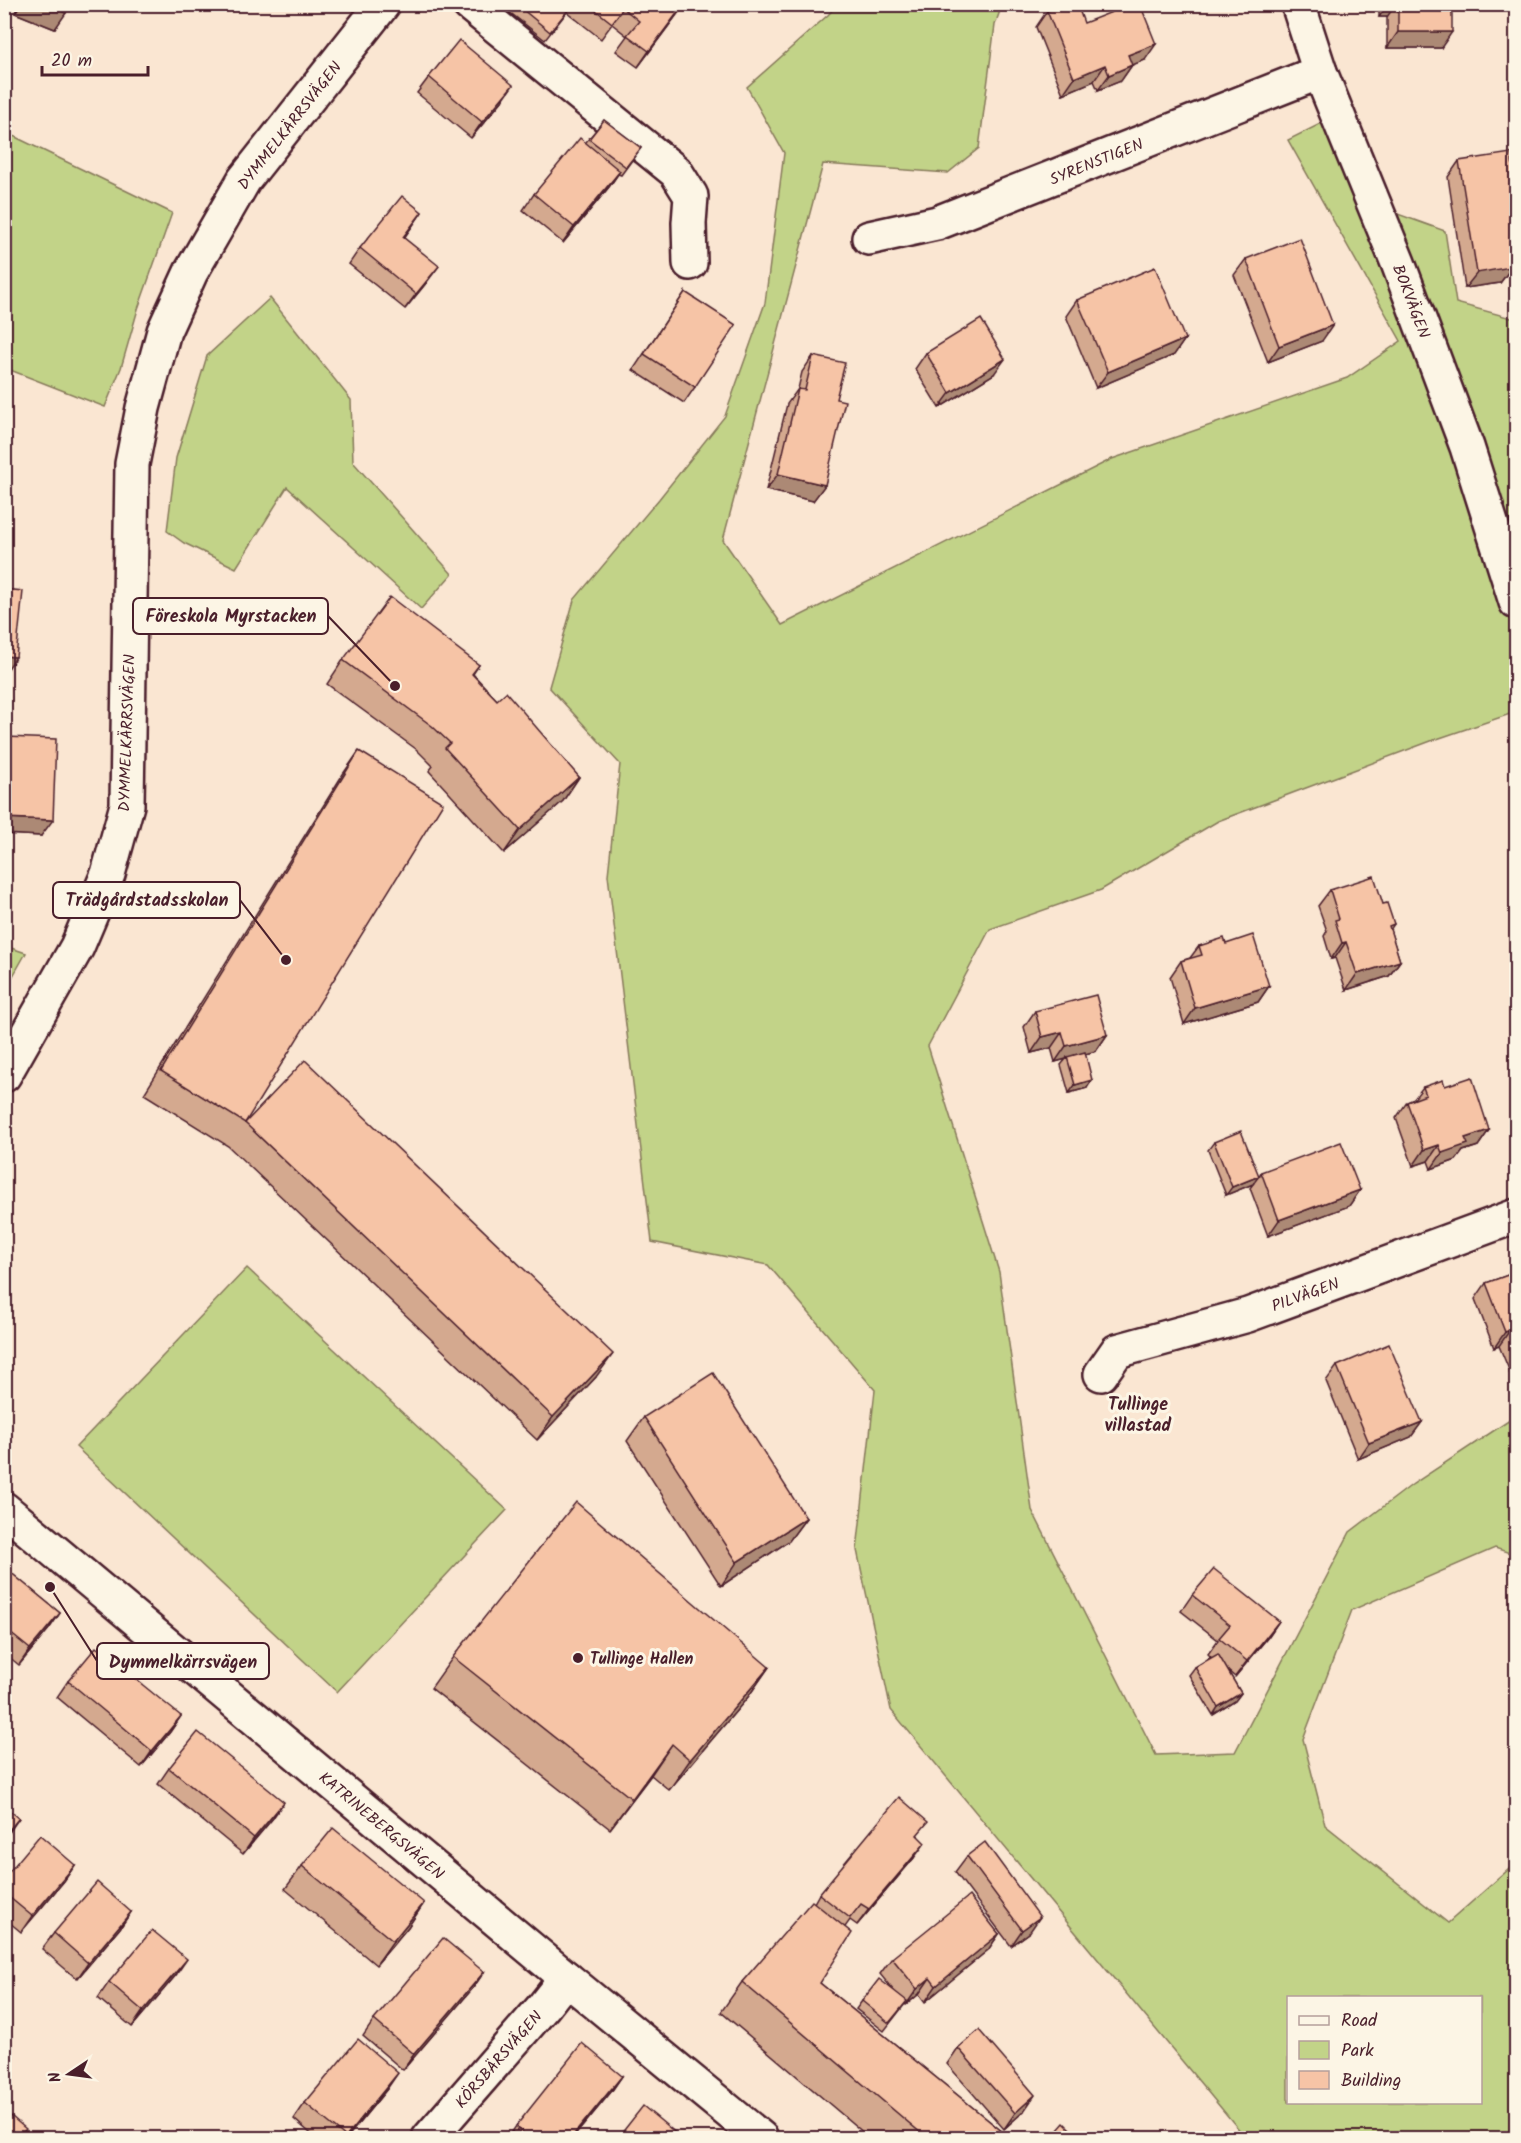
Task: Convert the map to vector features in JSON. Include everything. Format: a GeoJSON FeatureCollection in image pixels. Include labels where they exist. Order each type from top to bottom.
{"type":"FeatureCollection","features":[{"type":"Feature","properties":{"kind":"street","name":"DYMMELKÄRRSVÄGEN"},"geometry":{"type":"LineString","coordinates":[[4,1075],[77,947],[108,874],[127,805],[132,464],[143,408],[164,331],[191,272],[244,180],[383,4]]}},
{"type":"Feature","properties":{"kind":"street"},"geometry":{"type":"LineString","coordinates":[[469,4],[676,172],[691,196],[690,263]]}},
{"type":"Feature","properties":{"kind":"street","name":"BOKVÄGEN"},"geometry":{"type":"LineString","coordinates":[[1298,4],[1320,72],[1398,263],[1467,447],[1516,602]]}},
{"type":"Feature","properties":{"kind":"street","name":"SYRENSTIGEN"},"geometry":{"type":"LineString","coordinates":[[868,238],[937,224],[1320,72]]}},
{"type":"Feature","properties":{"kind":"street","name":"PILVÄGEN"},"geometry":{"type":"LineString","coordinates":[[1101,1374],[1118,1351],[1248,1315],[1516,1216]]}},
{"type":"Feature","properties":{"kind":"street","name":"KATRINEBERGSVÄGEN"},"geometry":{"type":"LineString","coordinates":[[4,1509],[761,2139]]}},
{"type":"Feature","properties":{"kind":"street","name":"KÖRSBÄRSVÄGEN"},"geometry":{"type":"LineString","coordinates":[[429,2139],[566,1978]]}},
{"type":"Feature","properties":{"kind":"green space"},"geometry":{"type":"Polygon","coordinates":[[[837,5],[1002,5],[995,25],[979,148],[948,173],[823,164],[723,540],[782,625],[1112,459],[1347,378],[1401,341],[1288,140],[1328,120],[1367,203],[1445,231],[1456,303],[1511,318],[1516,314],[1516,712],[1431,741],[1218,821],[1101,890],[990,929],[928,1046],[999,1272],[1032,1510],[1156,1755],[1235,1752],[1350,1532],[1413,1484],[1516,1416],[1516,1555],[1495,1548],[1352,1610],[1303,1739],[1325,1825],[1448,1923],[1516,1863],[1516,2138],[1246,2138],[891,1710],[857,1550],[875,1390],[768,1265],[652,1242],[608,875],[620,764],[549,687],[574,600],[725,416],[765,303],[784,153],[747,87],[837,5]]]}},
{"type":"Feature","properties":{"kind":"green space"},"geometry":{"type":"Polygon","coordinates":[[[5,132],[172,213],[138,309],[121,368],[105,407],[5,368],[5,132]]]}},
{"type":"Feature","properties":{"kind":"green space"},"geometry":{"type":"Polygon","coordinates":[[[270,298],[351,400],[353,462],[452,574],[421,609],[287,487],[236,568],[184,543],[167,531],[176,458],[207,356],[270,298]]]}},
{"type":"Feature","properties":{"kind":"green space"},"geometry":{"type":"Polygon","coordinates":[[[4,946],[26,953],[5,990],[4,946]]]}},
{"type":"Feature","properties":{"kind":"green space"},"geometry":{"type":"Polygon","coordinates":[[[247,1268],[507,1510],[337,1692],[76,1447],[247,1268]]]}},
{"type":"Feature","properties":{"kind":"building"},"geometry":{"type":"Polygon","coordinates":[[[44,4],[70,4],[66,13],[44,4]]]}},
{"type":"Feature","properties":{"kind":"building"},"geometry":{"type":"Polygon","coordinates":[[[516,4],[561,4],[568,10],[550,32],[516,4]]]}},
{"type":"Feature","properties":{"kind":"building"},"geometry":{"type":"Polygon","coordinates":[[[588,4],[684,4],[649,51],[627,35],[639,21],[623,8],[612,23],[588,4]]]}},
{"type":"Feature","properties":{"kind":"building"},"geometry":{"type":"Polygon","coordinates":[[[1063,4],[1077,4],[1084,23],[1132,4],[1140,4],[1156,44],[1128,55],[1132,65],[1109,75],[1105,65],[1074,78],[1047,11],[1063,4]]]}},
{"type":"Feature","properties":{"kind":"building"},"geometry":{"type":"Polygon","coordinates":[[[1398,4],[1452,4],[1452,32],[1398,32],[1398,4]]]}},
{"type":"Feature","properties":{"kind":"building"},"geometry":{"type":"Polygon","coordinates":[[[459,40],[513,85],[482,122],[429,77],[459,40]]]}},
{"type":"Feature","properties":{"kind":"building"},"geometry":{"type":"Polygon","coordinates":[[[604,120],[641,148],[626,167],[589,139],[604,120]]]}},
{"type":"Feature","properties":{"kind":"building"},"geometry":{"type":"Polygon","coordinates":[[[580,138],[620,171],[574,227],[534,194],[580,138]]]}},
{"type":"Feature","properties":{"kind":"building"},"geometry":{"type":"Polygon","coordinates":[[[1511,153],[1516,187],[1516,255],[1509,256],[1511,267],[1477,273],[1459,161],[1511,153]]]}},
{"type":"Feature","properties":{"kind":"building"},"geometry":{"type":"Polygon","coordinates":[[[402,196],[422,212],[403,237],[439,266],[416,294],[360,248],[402,196]]]}},
{"type":"Feature","properties":{"kind":"building"},"geometry":{"type":"Polygon","coordinates":[[[1300,238],[1333,325],[1279,346],[1246,259],[1300,238]]]}},
{"type":"Feature","properties":{"kind":"building"},"geometry":{"type":"Polygon","coordinates":[[[1155,267],[1185,339],[1108,372],[1077,300],[1155,267]]]}},
{"type":"Feature","properties":{"kind":"building"},"geometry":{"type":"Polygon","coordinates":[[[685,292],[736,325],[695,387],[644,354],[685,292]]]}},
{"type":"Feature","properties":{"kind":"building"},"geometry":{"type":"Polygon","coordinates":[[[981,319],[1005,359],[950,393],[926,353],[981,319]]]}},
{"type":"Feature","properties":{"kind":"building"},"geometry":{"type":"Polygon","coordinates":[[[813,356],[845,363],[836,399],[845,401],[825,485],[778,474],[798,389],[805,390],[813,356]]]}},
{"type":"Feature","properties":{"kind":"building"},"geometry":{"type":"Polygon","coordinates":[[[4,589],[23,591],[16,657],[4,656],[4,589]]]}},
{"type":"Feature","properties":{"kind":"building"},"geometry":{"type":"Polygon","coordinates":[[[390,597],[479,665],[472,674],[497,700],[506,692],[579,777],[520,830],[445,748],[450,743],[432,726],[343,660],[390,597]]]}},
{"type":"Feature","properties":{"kind":"building"},"geometry":{"type":"Polygon","coordinates":[[[6,737],[56,739],[53,820],[4,818],[6,737]]]}},
{"type":"Feature","properties":{"kind":"building"},"geometry":{"type":"Polygon","coordinates":[[[359,751],[443,803],[245,1123],[161,1071],[359,751]]]}},
{"type":"Feature","properties":{"kind":"building"},"geometry":{"type":"Polygon","coordinates":[[[1374,876],[1383,904],[1387,903],[1394,924],[1389,926],[1400,961],[1357,974],[1346,942],[1342,943],[1335,920],[1339,919],[1330,890],[1374,876]]]}},
{"type":"Feature","properties":{"kind":"building"},"geometry":{"type":"Polygon","coordinates":[[[1253,935],[1269,986],[1195,1008],[1181,961],[1202,955],[1199,946],[1224,938],[1226,944],[1253,935]]]}},
{"type":"Feature","properties":{"kind":"building"},"geometry":{"type":"Polygon","coordinates":[[[1096,995],[1107,1035],[1066,1046],[1062,1032],[1042,1037],[1035,1011],[1096,995]]]}},
{"type":"Feature","properties":{"kind":"building"},"geometry":{"type":"Polygon","coordinates":[[[1085,1052],[1092,1080],[1075,1085],[1067,1057],[1085,1052]]]}},
{"type":"Feature","properties":{"kind":"building"},"geometry":{"type":"Polygon","coordinates":[[[305,1060],[613,1354],[553,1417],[245,1123],[305,1060]]]}},
{"type":"Feature","properties":{"kind":"building"},"geometry":{"type":"Polygon","coordinates":[[[1472,1077],[1489,1130],[1465,1138],[1468,1144],[1442,1153],[1439,1145],[1424,1150],[1407,1102],[1426,1095],[1423,1087],[1443,1080],[1445,1086],[1472,1077]]]}},
{"type":"Feature","properties":{"kind":"building"},"geometry":{"type":"Polygon","coordinates":[[[1241,1131],[1259,1176],[1232,1187],[1214,1142],[1241,1131]]]}},
{"type":"Feature","properties":{"kind":"building"},"geometry":{"type":"Polygon","coordinates":[[[1341,1142],[1360,1190],[1279,1220],[1261,1172],[1341,1142]]]}},
{"type":"Feature","properties":{"kind":"building"},"geometry":{"type":"Polygon","coordinates":[[[1516,1272],[1516,1346],[1510,1330],[1505,1332],[1486,1283],[1516,1272]]]}},
{"type":"Feature","properties":{"kind":"building"},"geometry":{"type":"Polygon","coordinates":[[[1389,1344],[1422,1422],[1369,1443],[1337,1366],[1389,1344]]]}},
{"type":"Feature","properties":{"kind":"building"},"geometry":{"type":"Polygon","coordinates":[[[713,1373],[806,1518],[737,1562],[644,1417],[713,1373]]]}},
{"type":"Feature","properties":{"kind":"building","name":"Tullinge Hallen"},"geometry":{"type":"Polygon","coordinates":[[[576,1502],[769,1667],[690,1760],[672,1744],[632,1799],[453,1657],[576,1502]]]}},
{"type":"Feature","properties":{"kind":"building"},"geometry":{"type":"Polygon","coordinates":[[[4,1567],[60,1613],[30,1649],[4,1628],[4,1567]]]}},
{"type":"Feature","properties":{"kind":"building"},"geometry":{"type":"Polygon","coordinates":[[[1214,1569],[1279,1621],[1247,1661],[1219,1638],[1230,1625],[1192,1595],[1214,1569]]]}},
{"type":"Feature","properties":{"kind":"building"},"geometry":{"type":"Polygon","coordinates":[[[96,1647],[181,1716],[152,1751],[68,1681],[96,1647]]]}},
{"type":"Feature","properties":{"kind":"building"},"geometry":{"type":"Polygon","coordinates":[[[1218,1654],[1241,1693],[1218,1707],[1195,1667],[1218,1654]]]}},
{"type":"Feature","properties":{"kind":"building"},"geometry":{"type":"Polygon","coordinates":[[[198,1732],[284,1802],[254,1838],[169,1768],[198,1732]]]}},
{"type":"Feature","properties":{"kind":"building"},"geometry":{"type":"Polygon","coordinates":[[[899,1797],[928,1822],[917,1835],[925,1843],[869,1909],[861,1904],[850,1918],[819,1894],[899,1797]]]}},
{"type":"Feature","properties":{"kind":"building"},"geometry":{"type":"Polygon","coordinates":[[[4,1806],[19,1818],[4,1836],[4,1806]]]}},
{"type":"Feature","properties":{"kind":"building"},"geometry":{"type":"Polygon","coordinates":[[[333,1828],[424,1903],[393,1941],[302,1866],[333,1828]]]}},
{"type":"Feature","properties":{"kind":"building"},"geometry":{"type":"Polygon","coordinates":[[[40,1835],[75,1865],[32,1916],[4,1893],[4,1878],[40,1835]]]}},
{"type":"Feature","properties":{"kind":"building"},"geometry":{"type":"Polygon","coordinates":[[[985,1842],[1040,1917],[1022,1930],[967,1856],[985,1842]]]}},
{"type":"Feature","properties":{"kind":"building"},"geometry":{"type":"Polygon","coordinates":[[[97,1882],[131,1912],[88,1963],[54,1933],[97,1882]]]}},
{"type":"Feature","properties":{"kind":"building"},"geometry":{"type":"Polygon","coordinates":[[[969,1896],[999,1934],[936,1986],[930,1978],[917,1989],[892,1958],[969,1896]]]}},
{"type":"Feature","properties":{"kind":"building"},"geometry":{"type":"Polygon","coordinates":[[[812,1901],[852,1933],[820,1983],[1004,2133],[999,2139],[928,2139],[742,1982],[812,1901]]]}},
{"type":"Feature","properties":{"kind":"building"},"geometry":{"type":"Polygon","coordinates":[[[152,1930],[187,1959],[143,2011],[109,1982],[152,1930]]]}},
{"type":"Feature","properties":{"kind":"building"},"geometry":{"type":"Polygon","coordinates":[[[443,1938],[484,1972],[414,2054],[374,2020],[443,1938]]]}},
{"type":"Feature","properties":{"kind":"building"},"geometry":{"type":"Polygon","coordinates":[[[879,1979],[907,2001],[889,2023],[862,2001],[879,1979]]]}},
{"type":"Feature","properties":{"kind":"building"},"geometry":{"type":"Polygon","coordinates":[[[979,2030],[1035,2095],[1015,2113],[958,2048],[979,2030]]]}},
{"type":"Feature","properties":{"kind":"building"},"geometry":{"type":"Polygon","coordinates":[[[358,2039],[398,2073],[346,2137],[305,2103],[358,2039]]]}},
{"type":"Feature","properties":{"kind":"building"},"geometry":{"type":"Polygon","coordinates":[[[582,2043],[622,2076],[570,2139],[529,2139],[516,2126],[582,2043]]]}},
{"type":"Feature","properties":{"kind":"building"},"geometry":{"type":"Polygon","coordinates":[[[643,2106],[683,2139],[617,2139],[643,2106]]]}},
{"type":"Feature","properties":{"kind":"building"},"geometry":{"type":"Polygon","coordinates":[[[4,2110],[26,2129],[17,2139],[4,2139],[4,2110]]]}},
{"type":"Feature","properties":{"kind":"building"},"geometry":{"type":"Polygon","coordinates":[[[1064,2123],[1080,2139],[1050,2139],[1064,2123]]]}},
{"type":"Feature","properties":{"kind":"place","name":"Föreskola Myrstacken"},"geometry":{"type":"Point","coordinates":[395,686]}},
{"type":"Feature","properties":{"kind":"place","name":"Trädgårdstadsskolan"},"geometry":{"type":"Point","coordinates":[286,960]}},
{"type":"Feature","properties":{"kind":"place","name":"Dymmelkärrsvägen"},"geometry":{"type":"Point","coordinates":[50,1587]}},
{"type":"Feature","properties":{"kind":"place","name":"Tullinge Hallen"},"geometry":{"type":"Point","coordinates":[578,1658]}},
{"type":"Feature","properties":{"kind":"district","name":"Tullinge villastad"},"geometry":{"type":"Point","coordinates":[1138,1414]}}]}
